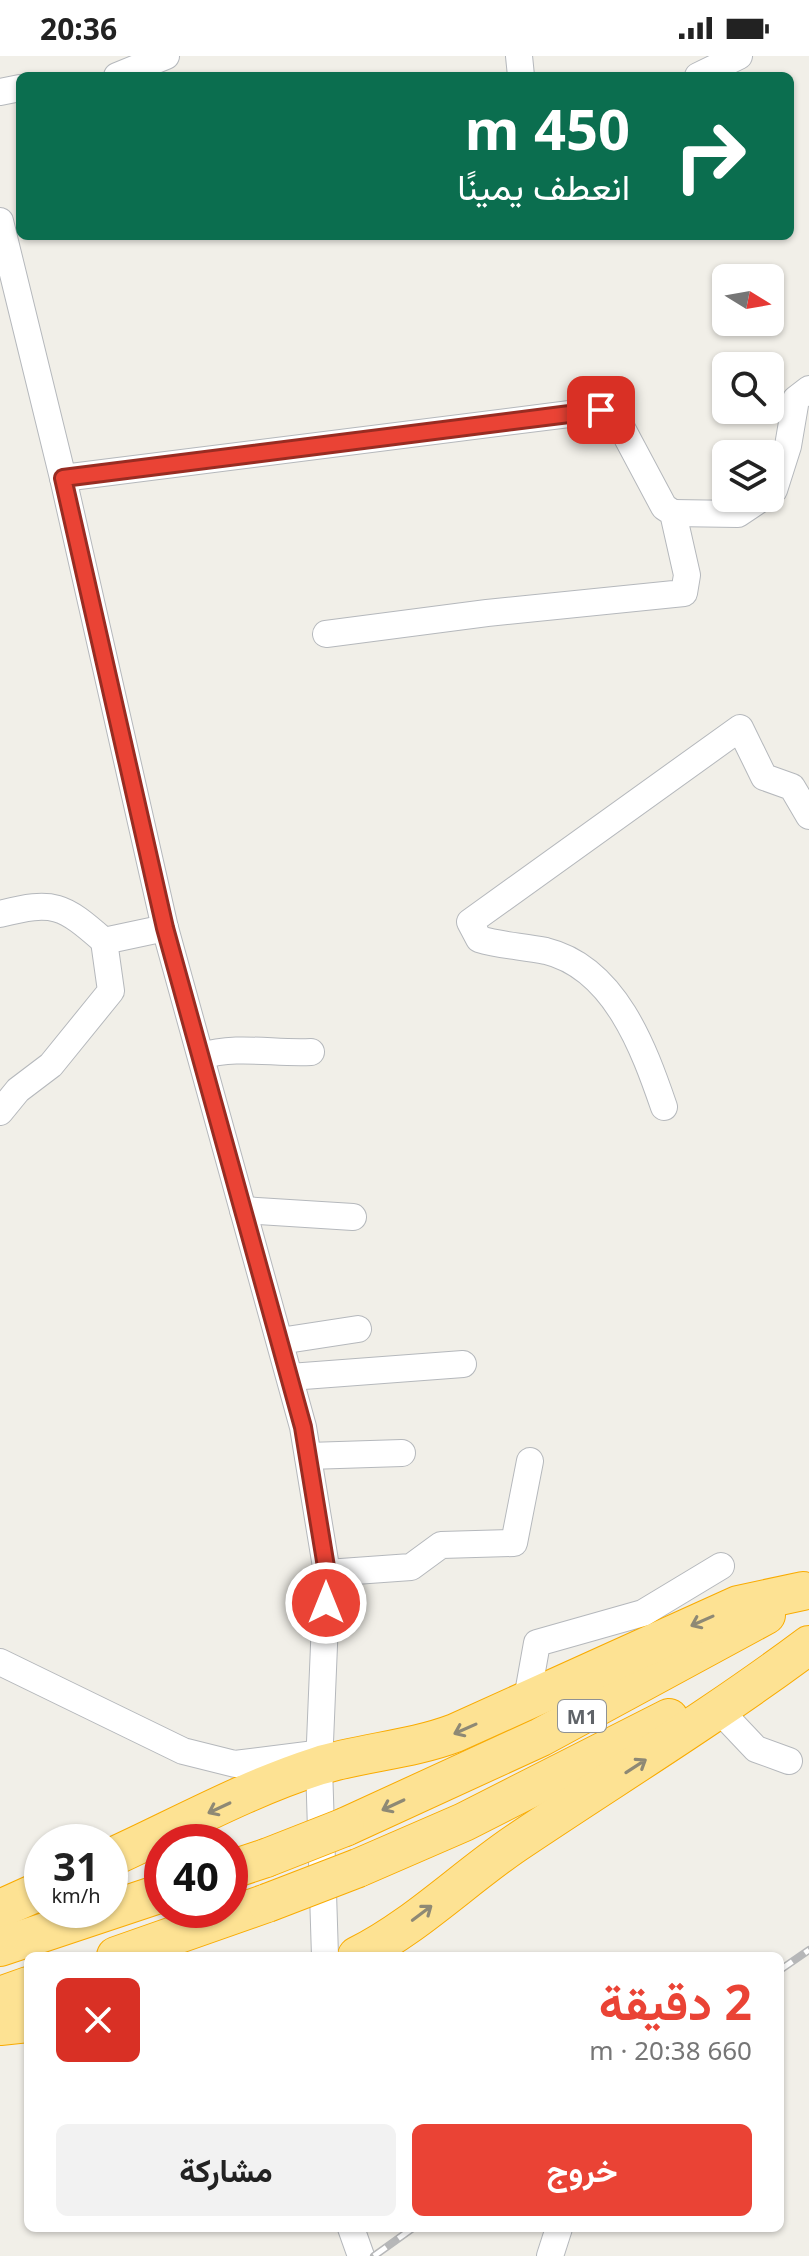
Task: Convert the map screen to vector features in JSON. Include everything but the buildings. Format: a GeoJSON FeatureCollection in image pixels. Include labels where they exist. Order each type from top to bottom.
{"type":"FeatureCollection","features":[{"type":"Feature","properties":{"kind":"highway"},"geometry":{"type":"LineString","coordinates":[[128,1850],[319,1760],[432,1742],[738,1605],[806,1589]]}},
{"type":"Feature","properties":{"kind":"highway","name":"M1"},"geometry":{"type":"LineString","coordinates":[[248,1864],[345,1827],[541,1737],[745,1629],[806,1589]]}},
{"type":"Feature","properties":{"kind":"highway"},"geometry":{"type":"LineString","coordinates":[[363,1952],[411,1922],[515,1844],[720,1711],[809,1644]]}},
{"type":"Feature","properties":{"kind":"highway","name":"M1"},"geometry":{"type":"LineString","coordinates":[[127,1952],[358,1868],[575,1768],[809,1644]]}},
{"type":"Feature","properties":{"kind":"highway"},"geometry":{"type":"LineString","coordinates":[[0,1909],[24,1898]]}},
{"type":"Feature","properties":{"kind":"highway"},"geometry":{"type":"LineString","coordinates":[[0,1947],[144,1899]]}},
{"type":"Feature","properties":{"kind":"highway"},"geometry":{"type":"LineString","coordinates":[[0,1996],[24,1987]]}},
{"type":"Feature","properties":{"kind":"highway"},"geometry":{"type":"LineString","coordinates":[[0,2026],[24,2023]]}},
{"type":"Feature","properties":{"kind":"street"},"geometry":{"type":"LineString","coordinates":[[127,72],[166,56]]}},
{"type":"Feature","properties":{"kind":"street"},"geometry":{"type":"LineString","coordinates":[[706,72],[739,56]]}},
{"type":"Feature","properties":{"kind":"street"},"geometry":{"type":"LineString","coordinates":[[0,221],[63,478],[165,928],[290,1377],[308,1456],[327,1573],[319,1760],[325,1952]]}},
{"type":"Feature","properties":{"kind":"street"},"geometry":{"type":"LineString","coordinates":[[784,459],[796,399],[809,389]]}},
{"type":"Feature","properties":{"kind":"street"},"geometry":{"type":"LineString","coordinates":[[63,478],[601,410],[616,417],[664,507],[673,513],[741,512]]}},
{"type":"Feature","properties":{"kind":"street"},"geometry":{"type":"LineString","coordinates":[[326,634],[487,613],[684,593],[687,575],[673,513]]}},
{"type":"Feature","properties":{"kind":"street"},"geometry":{"type":"LineString","coordinates":[[664,1107],[641,1041],[610,997],[584,969],[548,951],[501,946],[479,939],[470,922],[740,728],[764,777],[792,787],[809,816]]}},
{"type":"Feature","properties":{"kind":"street"},"geometry":{"type":"LineString","coordinates":[[0,914],[39,904],[73,913],[104,941],[111,991],[51,1065],[18,1090],[0,1112]]}},
{"type":"Feature","properties":{"kind":"street"},"geometry":{"type":"LineString","coordinates":[[104,941],[165,928]]}},
{"type":"Feature","properties":{"kind":"street"},"geometry":{"type":"LineString","coordinates":[[201,1056],[228,1048],[274,1054],[311,1052]]}},
{"type":"Feature","properties":{"kind":"street"},"geometry":{"type":"LineString","coordinates":[[243,1210],[353,1217]]}},
{"type":"Feature","properties":{"kind":"street"},"geometry":{"type":"LineString","coordinates":[[280,1341],[358,1329]]}},
{"type":"Feature","properties":{"kind":"street"},"geometry":{"type":"LineString","coordinates":[[290,1377],[463,1364]]}},
{"type":"Feature","properties":{"kind":"street"},"geometry":{"type":"LineString","coordinates":[[308,1456],[402,1453]]}},
{"type":"Feature","properties":{"kind":"street"},"geometry":{"type":"LineString","coordinates":[[327,1573],[411,1567],[441,1545],[514,1543],[530,1461]]}},
{"type":"Feature","properties":{"kind":"street"},"geometry":{"type":"LineString","coordinates":[[527,1699],[537,1643],[643,1613],[721,1566]]}},
{"type":"Feature","properties":{"kind":"street"},"geometry":{"type":"LineString","coordinates":[[0,1662],[183,1751],[235,1764],[319,1760]]}},
{"type":"Feature","properties":{"kind":"street"},"geometry":{"type":"LineString","coordinates":[[720,1711],[756,1749],[789,1761]]}},
{"type":"Feature","properties":{"kind":"street"},"geometry":{"type":"LineString","coordinates":[[352,2232],[361,2256]]}},
{"type":"Feature","properties":{"kind":"street"},"geometry":{"type":"LineString","coordinates":[[550,2256],[558,2232]]}},
{"type":"Feature","properties":{"kind":"railway"},"geometry":{"type":"LineString","coordinates":[[784,1967],[809,1950]]}},
{"type":"Feature","properties":{"kind":"railway"},"geometry":{"type":"LineString","coordinates":[[374,2256],[407,2232]]}},
{"type":"Feature","properties":{"kind":"route"},"geometry":{"type":"LineString","coordinates":[[326,1603],[327,1573],[303,1427],[165,928],[63,478],[601,410]]}}]}
